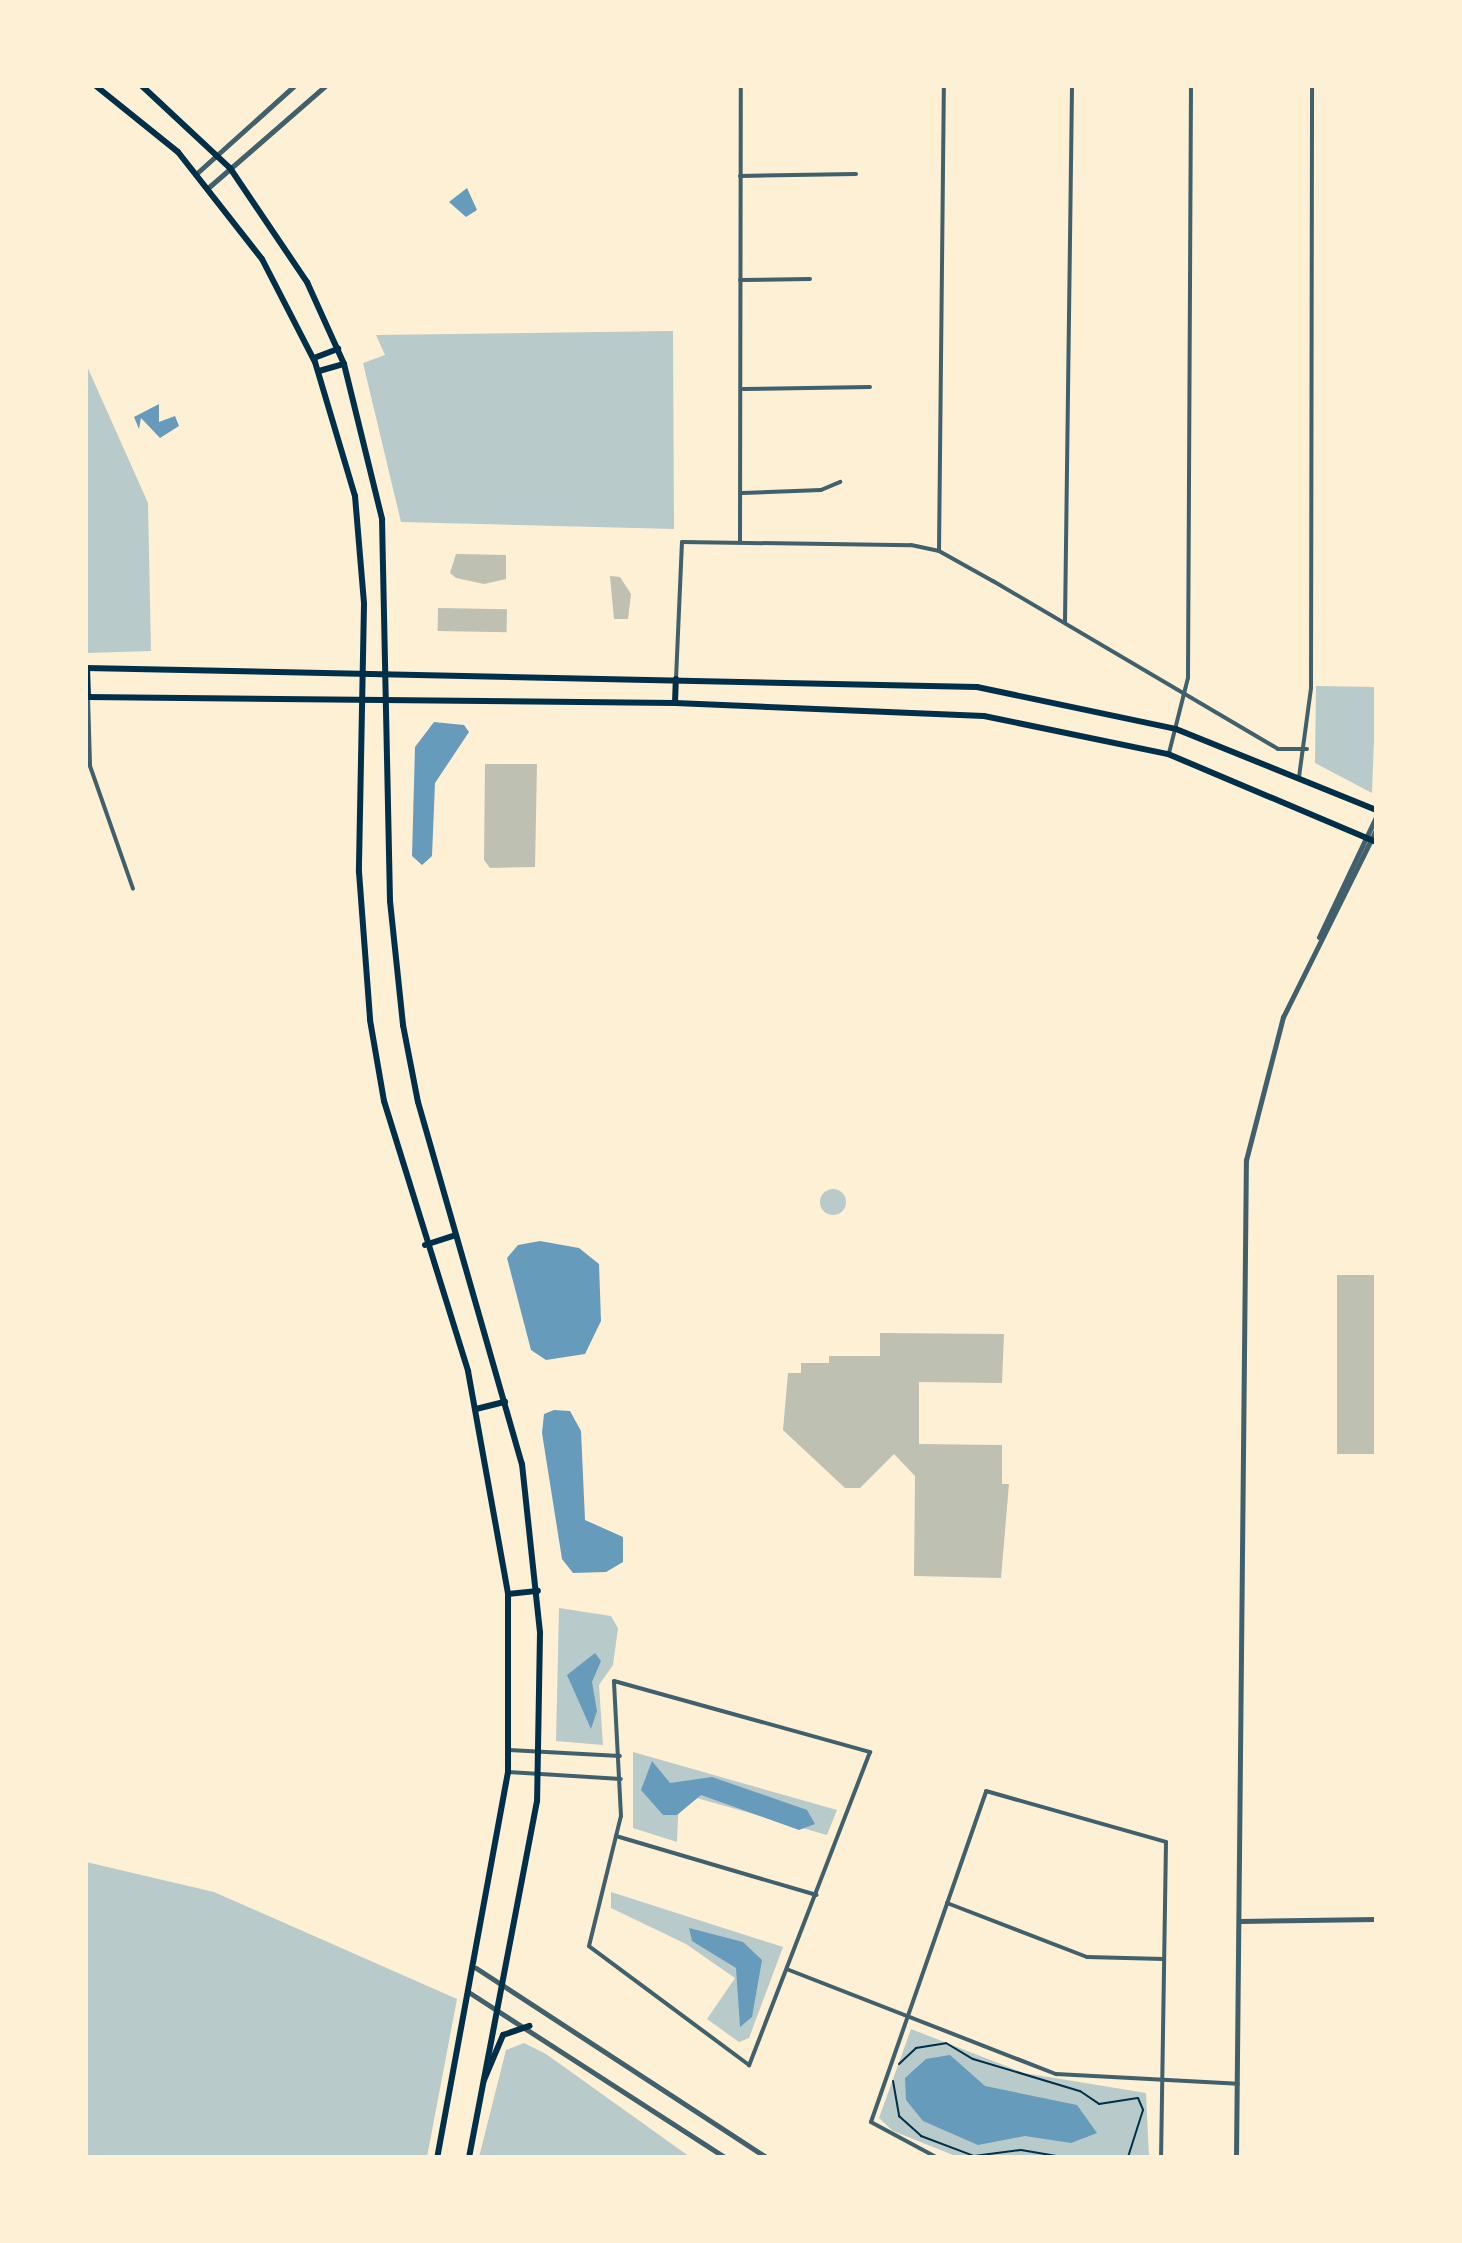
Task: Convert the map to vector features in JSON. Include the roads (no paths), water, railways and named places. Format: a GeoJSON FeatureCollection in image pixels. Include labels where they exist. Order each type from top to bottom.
{"type":"FeatureCollection","features":[{"type":"Feature","properties":{"kind":"main road"},"geometry":{"type":"LineString","coordinates":[[96,86],[197,173],[262,259],[319,371],[360,526],[361,945],[384,1101],[476,1409],[508,1594],[508,1772],[476,1968],[437,2157]]}},
{"type":"Feature","properties":{"kind":"main road"},"geometry":{"type":"LineString","coordinates":[[142,86],[218,155],[279,234],[344,364],[382,519],[390,901],[403,1025],[455,1235],[522,1464],[538,1591],[539,1773],[469,2157]]}},
{"type":"Feature","properties":{"kind":"main road"},"geometry":{"type":"LineString","coordinates":[[314,358],[338,349]]}},
{"type":"Feature","properties":{"kind":"main road"},"geometry":{"type":"LineString","coordinates":[[319,371],[344,364]]}},
{"type":"Feature","properties":{"kind":"main road"},"geometry":{"type":"LineString","coordinates":[[1375,841],[1168,754],[951,712],[675,703],[387,703],[87,697],[86,668],[977,687],[1176,729],[1376,810]]}},
{"type":"Feature","properties":{"kind":"main road"},"geometry":{"type":"LineString","coordinates":[[675,703],[676,679]]}},
{"type":"Feature","properties":{"kind":"main road"},"geometry":{"type":"LineString","coordinates":[[425,1245],[455,1235]]}},
{"type":"Feature","properties":{"kind":"main road"},"geometry":{"type":"LineString","coordinates":[[476,1409],[505,1402]]}},
{"type":"Feature","properties":{"kind":"main road"},"geometry":{"type":"LineString","coordinates":[[508,1594],[538,1591]]}},
{"type":"Feature","properties":{"kind":"main road"},"geometry":{"type":"LineString","coordinates":[[482,2083],[503,2035],[529,2026]]}},
{"type":"Feature","properties":{"kind":"street"},"geometry":{"type":"LineString","coordinates":[[197,173],[294,86]]}},
{"type":"Feature","properties":{"kind":"street"},"geometry":{"type":"LineString","coordinates":[[209,187],[325,86]]}},
{"type":"Feature","properties":{"kind":"street"},"geometry":{"type":"LineString","coordinates":[[740,542],[743,389],[741,86]]}},
{"type":"Feature","properties":{"kind":"street"},"geometry":{"type":"LineString","coordinates":[[939,551],[944,86]]}},
{"type":"Feature","properties":{"kind":"street"},"geometry":{"type":"LineString","coordinates":[[1065,622],[1072,86]]}},
{"type":"Feature","properties":{"kind":"street"},"geometry":{"type":"LineString","coordinates":[[1168,754],[1183,697],[1191,86]]}},
{"type":"Feature","properties":{"kind":"street"},"geometry":{"type":"LineString","coordinates":[[1299,777],[1307,749],[1312,86]]}},
{"type":"Feature","properties":{"kind":"street"},"geometry":{"type":"LineString","coordinates":[[740,176],[856,174]]}},
{"type":"Feature","properties":{"kind":"street"},"geometry":{"type":"LineString","coordinates":[[740,280],[810,279]]}},
{"type":"Feature","properties":{"kind":"street"},"geometry":{"type":"LineString","coordinates":[[743,389],[870,387]]}},
{"type":"Feature","properties":{"kind":"street"},"geometry":{"type":"LineString","coordinates":[[742,493],[821,490],[840,482]]}},
{"type":"Feature","properties":{"kind":"street"},"geometry":{"type":"LineString","coordinates":[[676,679],[682,542],[939,551],[1065,622],[1183,697],[1278,749],[1307,749]]}},
{"type":"Feature","properties":{"kind":"street"},"geometry":{"type":"LineString","coordinates":[[87,697],[90,766],[133,889]]}},
{"type":"Feature","properties":{"kind":"street"},"geometry":{"type":"LineString","coordinates":[[1236,2157],[1246,1160],[1267,1060],[1362,834],[1376,817]]}},
{"type":"Feature","properties":{"kind":"street"},"geometry":{"type":"LineString","coordinates":[[1319,938],[1375,841],[1376,830]]}},
{"type":"Feature","properties":{"kind":"street"},"geometry":{"type":"LineString","coordinates":[[614,1681],[870,1752],[817,1895],[749,2065],[589,1946],[616,1836],[622,1779],[614,1681]]}},
{"type":"Feature","properties":{"kind":"street"},"geometry":{"type":"LineString","coordinates":[[509,1750],[620,1756]]}},
{"type":"Feature","properties":{"kind":"street"},"geometry":{"type":"LineString","coordinates":[[508,1772],[622,1779]]}},
{"type":"Feature","properties":{"kind":"street"},"geometry":{"type":"LineString","coordinates":[[936,2157],[871,2122],[986,1791],[1166,1842],[1161,2157]]}},
{"type":"Feature","properties":{"kind":"street"},"geometry":{"type":"LineString","coordinates":[[616,1836],[817,1895]]}},
{"type":"Feature","properties":{"kind":"street"},"geometry":{"type":"LineString","coordinates":[[947,1903],[1087,1957],[1164,1959]]}},
{"type":"Feature","properties":{"kind":"street"},"geometry":{"type":"LineString","coordinates":[[1240,1921],[1376,1919]]}},
{"type":"Feature","properties":{"kind":"street"},"geometry":{"type":"LineString","coordinates":[[476,1968],[766,2157]]}},
{"type":"Feature","properties":{"kind":"street"},"geometry":{"type":"LineString","coordinates":[[789,1970],[909,2011],[1056,2074],[1238,2084]]}},
{"type":"Feature","properties":{"kind":"street"},"geometry":{"type":"LineString","coordinates":[[470,1993],[529,2026],[724,2157]]}},
{"type":"Feature","properties":{"kind":"water"},"geometry":{"type":"Polygon","coordinates":[[[467,188],[477,210],[466,217],[449,202],[467,188]]]}},
{"type":"Feature","properties":{"kind":"water"},"geometry":{"type":"Polygon","coordinates":[[[159,404],[159,422],[175,416],[179,426],[160,438],[141,418],[139,429],[134,417],[159,404]]]}},
{"type":"Feature","properties":{"kind":"water"},"geometry":{"type":"Polygon","coordinates":[[[434,722],[464,725],[469,732],[435,783],[432,856],[422,865],[412,856],[415,747],[434,722]]]}},
{"type":"Feature","properties":{"kind":"water"},"geometry":{"type":"Polygon","coordinates":[[[540,1241],[579,1248],[599,1264],[601,1321],[585,1354],[546,1360],[531,1350],[507,1258],[518,1245],[540,1241]]]}},
{"type":"Feature","properties":{"kind":"water"},"geometry":{"type":"Polygon","coordinates":[[[554,1410],[570,1411],[581,1431],[585,1520],[623,1537],[623,1562],[606,1572],[573,1573],[562,1559],[542,1433],[544,1414],[554,1410]]]}},
{"type":"Feature","properties":{"kind":"water"},"geometry":{"type":"Polygon","coordinates":[[[595,1653],[601,1661],[592,1682],[597,1711],[591,1729],[567,1675],[595,1653]]]}},
{"type":"Feature","properties":{"kind":"water"},"geometry":{"type":"Polygon","coordinates":[[[652,1761],[670,1783],[712,1777],[807,1810],[815,1824],[799,1830],[701,1795],[677,1815],[663,1815],[641,1790],[652,1761]]]}},
{"type":"Feature","properties":{"kind":"water"},"geometry":{"type":"Polygon","coordinates":[[[689,1928],[743,1942],[762,1960],[752,2017],[740,2027],[736,1968],[692,1941],[689,1928]]]}},
{"type":"Feature","properties":{"kind":"water"},"geometry":{"type":"Polygon","coordinates":[[[950,2055],[985,2086],[1077,2105],[1097,2133],[1071,2143],[1025,2136],[978,2145],[923,2121],[906,2100],[905,2078],[926,2059],[950,2055]]]}}]}
